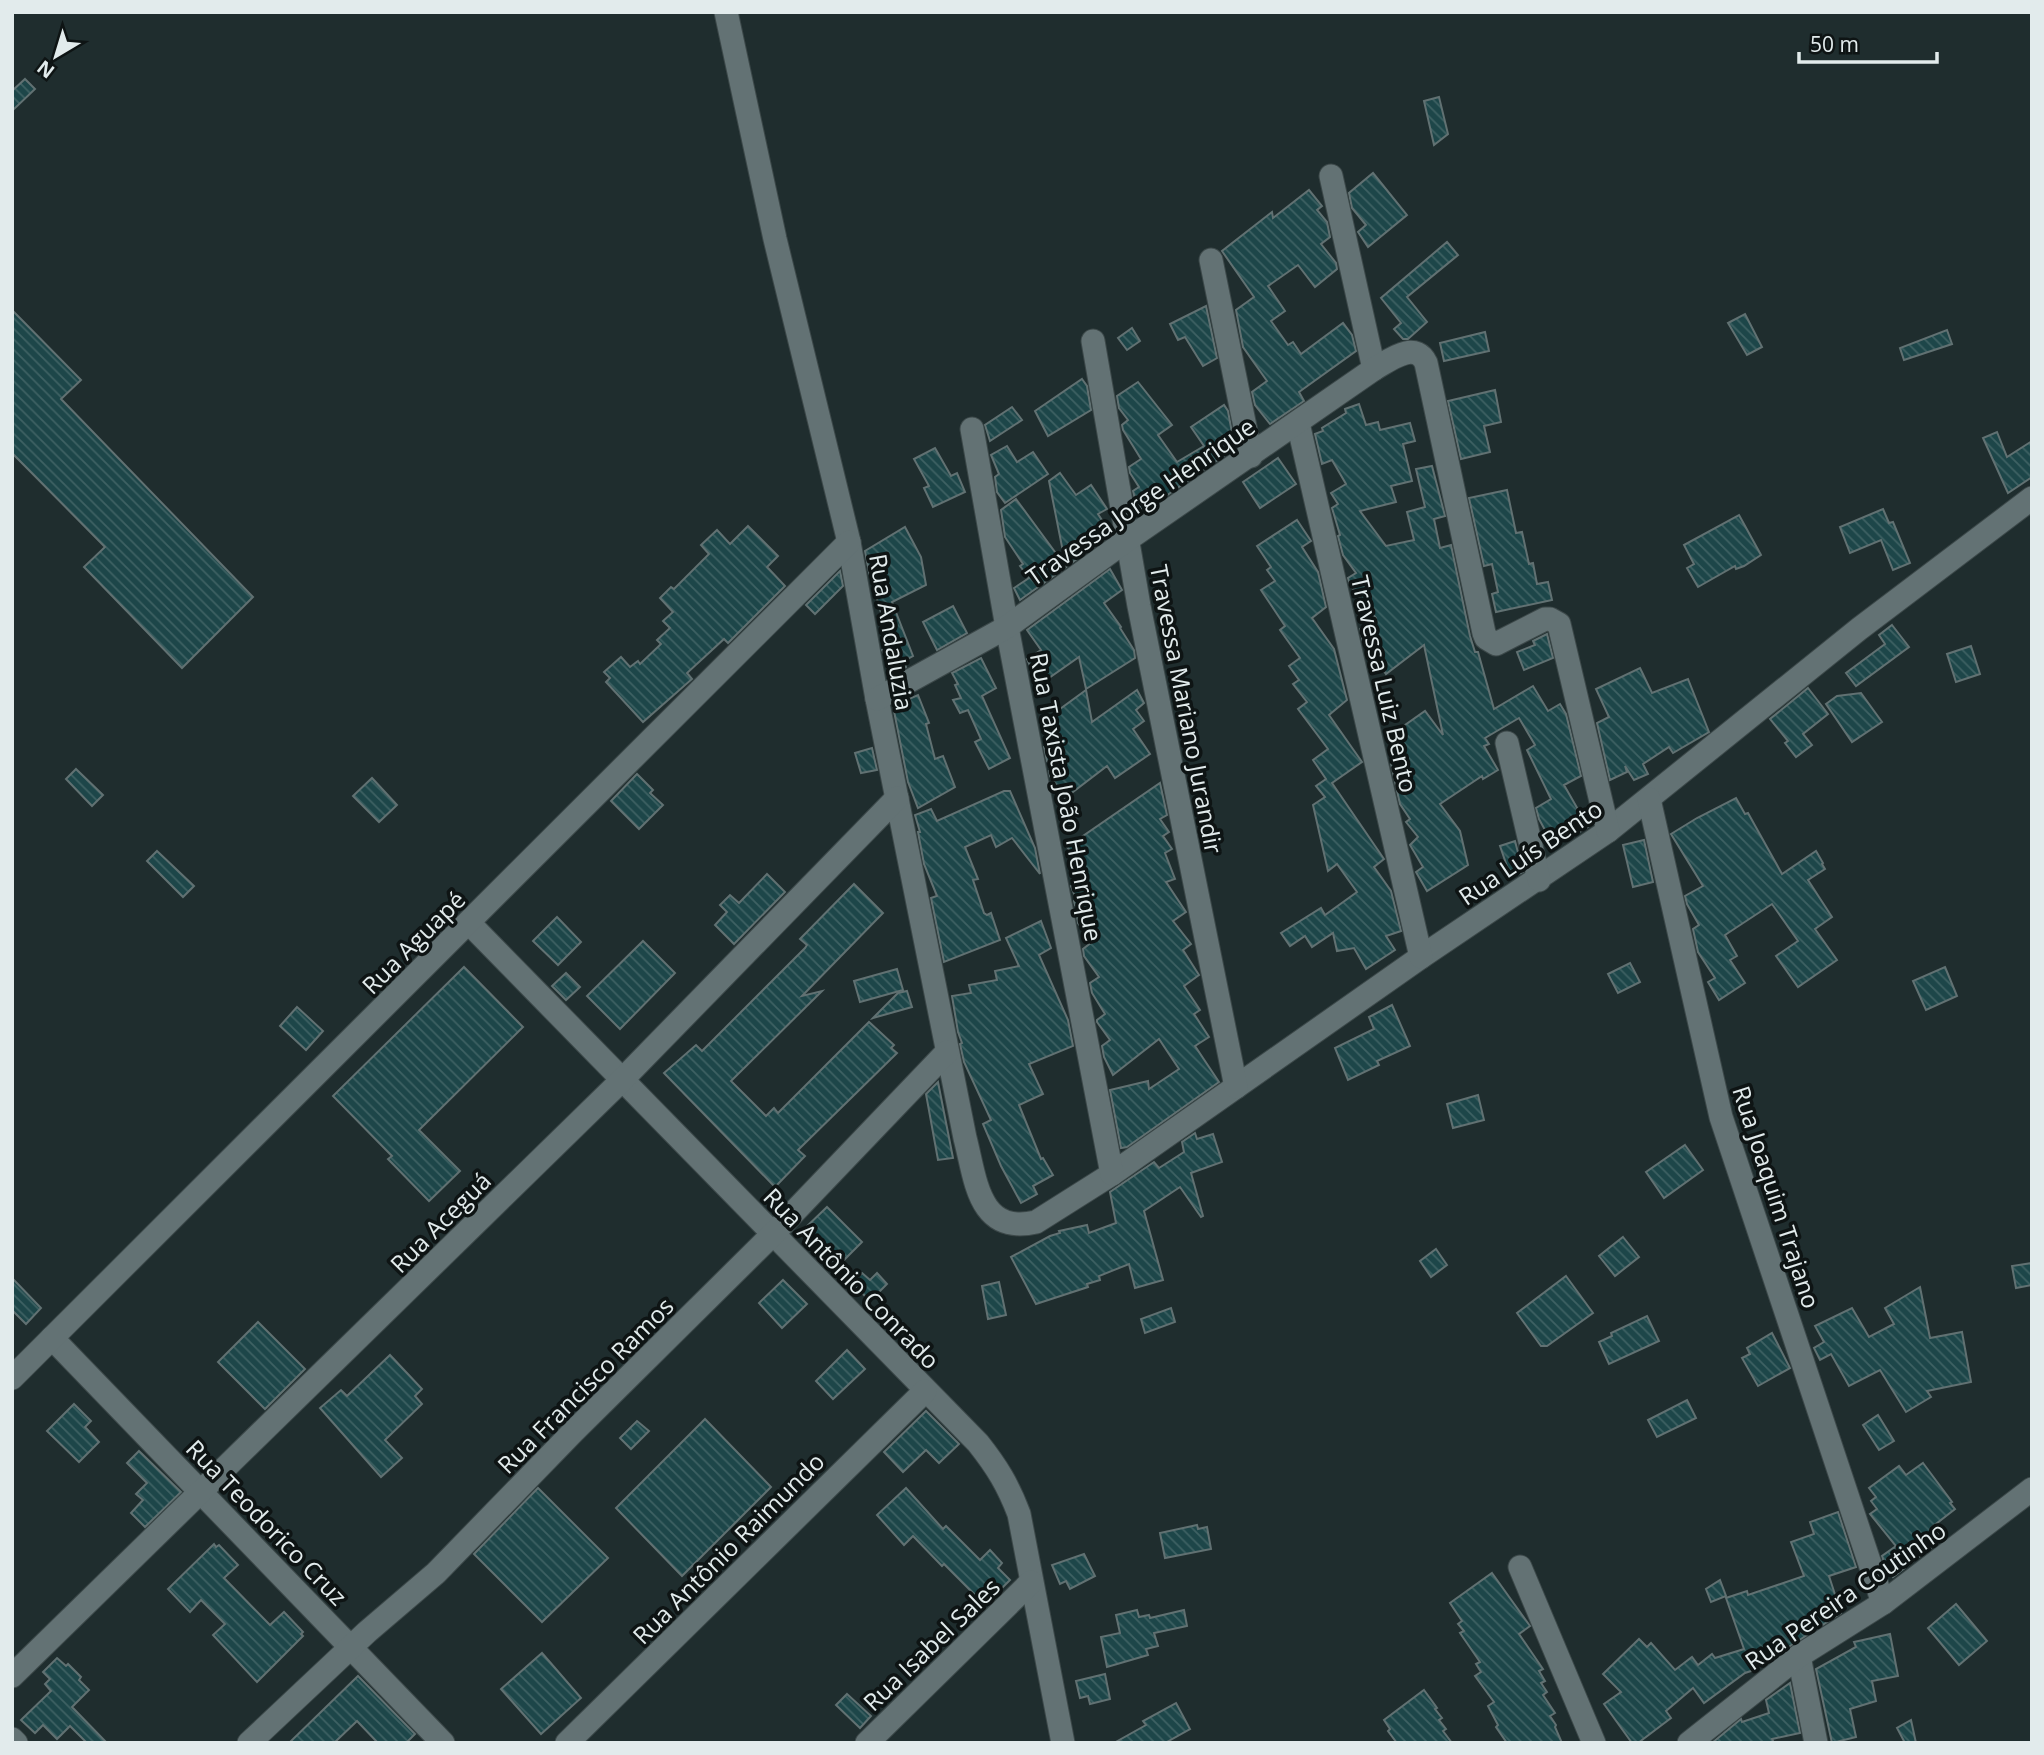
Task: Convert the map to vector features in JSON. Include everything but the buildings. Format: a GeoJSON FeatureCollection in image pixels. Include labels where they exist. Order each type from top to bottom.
{"type":"FeatureCollection","features":[{"type":"Feature","properties":{"kind":"street","name":"Rua Andaluzia"},"geometry":{"type":"LineString","coordinates":[[726,12],[775,239],[849,542],[877,699],[947,1052],[981,1199],[992,1214],[1004,1223],[1022,1226],[1037,1222]]}},
{"type":"Feature","properties":{"kind":"street"},"geometry":{"type":"LineString","coordinates":[[1331,176],[1374,369]]}},
{"type":"Feature","properties":{"kind":"street"},"geometry":{"type":"LineString","coordinates":[[1211,260],[1251,456]]}},
{"type":"Feature","properties":{"kind":"street","name":"Travessa Mariano Jurandir"},"geometry":{"type":"LineString","coordinates":[[1093,341],[1127,540],[1236,1087]]}},
{"type":"Feature","properties":{"kind":"street","name":"Travessa Jorge Henrique"},"geometry":{"type":"LineString","coordinates":[[877,699],[1007,627],[1127,540],[1374,369],[1410,352],[1420,354],[1426,363],[1486,638],[1496,644],[1545,619],[1559,624],[1608,831]]}},
{"type":"Feature","properties":{"kind":"street","name":"Travessa Luiz Bento"},"geometry":{"type":"LineString","coordinates":[[1298,423],[1421,957]]}},
{"type":"Feature","properties":{"kind":"street","name":"Rua Taxista João Henrique"},"geometry":{"type":"LineString","coordinates":[[972,429],[1007,627],[1112,1174]]}},
{"type":"Feature","properties":{"kind":"street","name":"Rua Luís Bento"},"geometry":{"type":"LineString","coordinates":[[1037,1222],[1112,1174],[1421,957],[1608,831],[1859,629],[2032,498]]}},
{"type":"Feature","properties":{"kind":"street","name":"Rua Aguapé"},"geometry":{"type":"LineString","coordinates":[[12,1378],[849,542]]}},
{"type":"Feature","properties":{"kind":"street"},"geometry":{"type":"LineString","coordinates":[[1507,743],[1539,880]]}},
{"type":"Feature","properties":{"kind":"street","name":"Rua Aceguá"},"geometry":{"type":"LineString","coordinates":[[12,1676],[622,1080],[897,798]]}},
{"type":"Feature","properties":{"kind":"street","name":"Rua Joaquim Trajano"},"geometry":{"type":"LineString","coordinates":[[1649,799],[1721,1116],[1883,1603]]}},
{"type":"Feature","properties":{"kind":"street","name":"Rua Antônio Conrado"},"geometry":{"type":"LineString","coordinates":[[469,923],[997,1466],[1019,1514],[1063,1743]]}},
{"type":"Feature","properties":{"kind":"street","name":"Rua Francisco Ramos"},"geometry":{"type":"LineString","coordinates":[[249,1743],[351,1647],[436,1573],[772,1234],[947,1052]]}},
{"type":"Feature","properties":{"kind":"street","name":"Rua Teodorico Cruz"},"geometry":{"type":"LineString","coordinates":[[52,1338],[443,1743]]}},
{"type":"Feature","properties":{"kind":"street","name":"Rua Antônio Raimundo"},"geometry":{"type":"LineString","coordinates":[[567,1743],[925,1391]]}},
{"type":"Feature","properties":{"kind":"street","name":"Rua Pereira Coutinho"},"geometry":{"type":"LineString","coordinates":[[1689,1743],[1799,1656],[1883,1603],[2032,1489]]}},
{"type":"Feature","properties":{"kind":"street"},"geometry":{"type":"LineString","coordinates":[[1520,1567],[1594,1743]]}},
{"type":"Feature","properties":{"kind":"street","name":"Rua Isabel Sales"},"geometry":{"type":"LineString","coordinates":[[867,1743],[1031,1582]]}},
{"type":"Feature","properties":{"kind":"street"},"geometry":{"type":"LineString","coordinates":[[1799,1656],[1816,1743]]}},
{"type":"Feature","properties":{"kind":"street"},"geometry":{"type":"LineString","coordinates":[[12,1739],[16,1743]]}}]}
